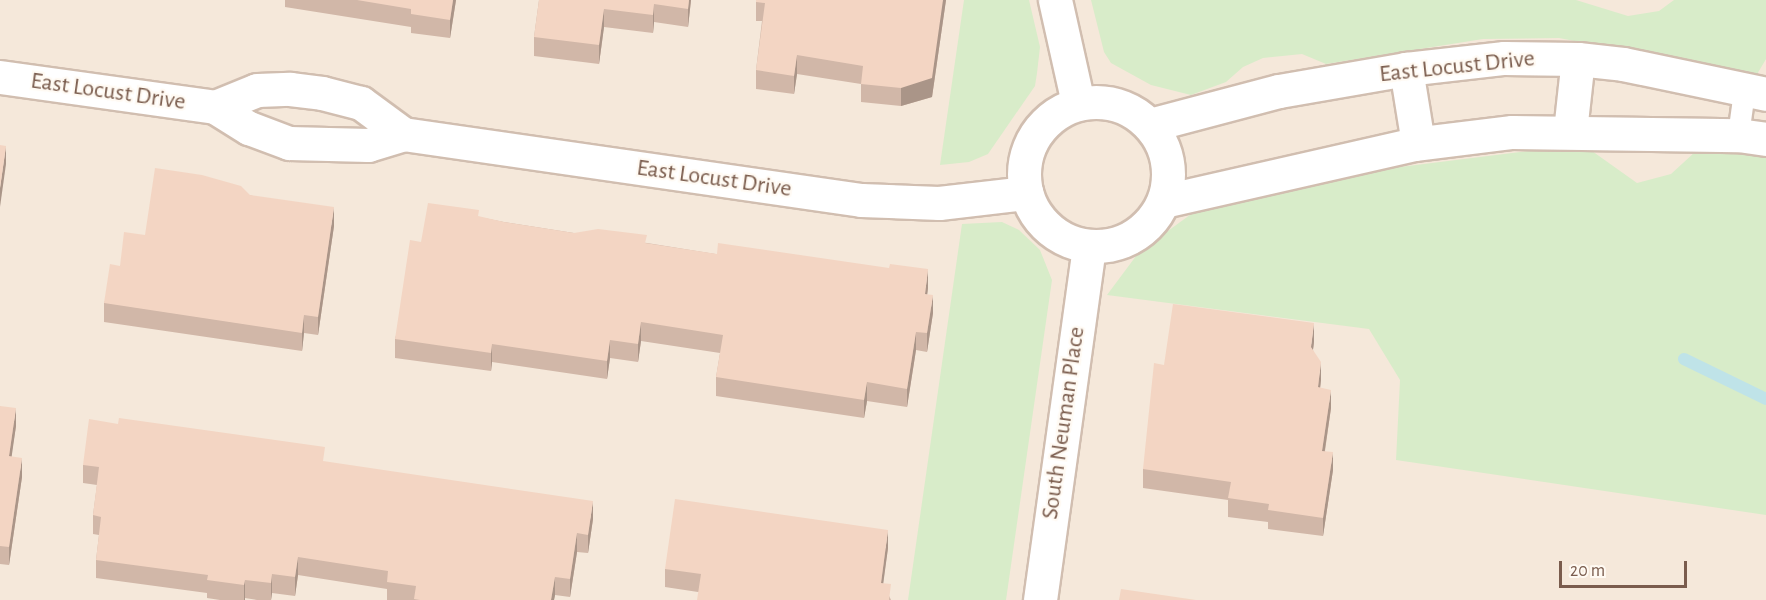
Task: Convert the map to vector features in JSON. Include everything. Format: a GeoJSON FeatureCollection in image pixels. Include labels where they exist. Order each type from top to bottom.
{"type":"FeatureCollection","features":[{"type":"Feature","properties":{"kind":"street"},"geometry":{"type":"LineString","coordinates":[[1055,0],[1078,103]]}},
{"type":"Feature","properties":{"kind":"street","name":"East Locust Drive"},"geometry":{"type":"LineString","coordinates":[[1150,125],[1279,91],[1406,69],[1504,58],[1578,59],[1755,92]]}},
{"type":"Feature","properties":{"kind":"street"},"geometry":{"type":"LineString","coordinates":[[1570,131],[1578,59]]}},
{"type":"Feature","properties":{"kind":"street"},"geometry":{"type":"LineString","coordinates":[[1406,69],[1418,143]]}},
{"type":"Feature","properties":{"kind":"street","name":"East Locust Drive"},"geometry":{"type":"LineString","coordinates":[[0,77],[215,107],[249,128],[289,143],[368,145],[404,134],[861,200],[939,203],[1026,193]]}},
{"type":"Feature","properties":{"kind":"street","name":"East Locust Drive"},"geometry":{"type":"LineString","coordinates":[[215,107],[256,90],[322,93],[361,103],[404,134]]}},
{"type":"Feature","properties":{"kind":"street"},"geometry":{"type":"LineString","coordinates":[[1078,103],[1117,104],[1135,112],[1150,125],[1162,141],[1168,161],[1164,201],[1152,221],[1134,236],[1112,245],[1089,246],[1067,241],[1049,230],[1035,213],[1026,193],[1023,170],[1034,138],[1057,113],[1078,103]]}},
{"type":"Feature","properties":{"kind":"street"},"geometry":{"type":"LineString","coordinates":[[1164,201],[1418,143],[1512,132],[1570,131],[1752,137]]}},
{"type":"Feature","properties":{"kind":"street","name":"South Neuman Place"},"geometry":{"type":"LineString","coordinates":[[1040,600],[1089,246]]}},
{"type":"Feature","properties":{"kind":"lane"},"geometry":{"type":"LineString","coordinates":[[1752,137],[1755,92]]}},
{"type":"Feature","properties":{"kind":"shaded area"},"geometry":{"type":"Polygon","coordinates":[[[0,0],[1766,0],[1766,600],[0,600],[0,0]]]}},
{"type":"Feature","properties":{"kind":"green space"},"geometry":{"type":"Polygon","coordinates":[[[964,0],[1029,0],[1040,47],[1037,73],[1035,86],[988,154],[969,162],[940,165],[964,0]]]}},
{"type":"Feature","properties":{"kind":"green space"},"geometry":{"type":"Polygon","coordinates":[[[1091,0],[1576,0],[1628,16],[1659,11],[1674,0],[1766,0],[1766,59],[1756,76],[1559,38],[1483,39],[1326,64],[1302,54],[1263,58],[1243,67],[1226,82],[1191,95],[1151,85],[1111,63],[1104,52],[1091,0]]]}},
{"type":"Feature","properties":{"kind":"green space"},"geometry":{"type":"Polygon","coordinates":[[[1543,149],[1592,151],[1637,183],[1671,174],[1695,152],[1741,152],[1766,157],[1766,515],[1396,460],[1400,380],[1369,329],[1107,295],[1139,252],[1194,212],[1368,171],[1543,149]]]}},
{"type":"Feature","properties":{"kind":"green space"},"geometry":{"type":"Polygon","coordinates":[[[1002,222],[1019,230],[1040,250],[1052,280],[1006,600],[908,600],[962,224],[1002,222]]]}},
{"type":"Feature","properties":{"kind":"building"},"geometry":{"type":"Polygon","coordinates":[[[357,0],[453,0],[450,20],[411,14],[411,9],[357,0]]]}},
{"type":"Feature","properties":{"kind":"building"},"geometry":{"type":"Polygon","coordinates":[[[539,0],[689,0],[688,9],[654,4],[653,15],[604,9],[599,45],[534,37],[539,0]]]}},
{"type":"Feature","properties":{"kind":"building"},"geometry":{"type":"Polygon","coordinates":[[[756,0],[943,0],[932,78],[901,88],[861,84],[863,66],[797,55],[794,76],[756,70],[765,3],[756,2],[756,0]]]}},
{"type":"Feature","properties":{"kind":"building"},"geometry":{"type":"Polygon","coordinates":[[[0,145],[6,146],[0,188],[0,145]]]}},
{"type":"Feature","properties":{"kind":"building"},"geometry":{"type":"Polygon","coordinates":[[[155,168],[202,175],[241,186],[250,195],[334,207],[318,317],[304,315],[302,333],[104,303],[110,264],[120,266],[124,232],[145,235],[155,168]]]}},
{"type":"Feature","properties":{"kind":"building"},"geometry":{"type":"Polygon","coordinates":[[[428,203],[479,210],[478,216],[574,233],[598,229],[647,235],[645,243],[717,254],[718,243],[889,268],[890,264],[928,269],[925,294],[933,295],[927,333],[916,332],[907,389],[867,382],[864,400],[716,377],[723,335],[641,322],[638,344],[610,340],[607,361],[492,344],[491,353],[395,339],[410,240],[421,242],[428,203]]]}},
{"type":"Feature","properties":{"kind":"building"},"geometry":{"type":"Polygon","coordinates":[[[1173,304],[1314,323],[1311,347],[1321,362],[1318,387],[1331,390],[1322,451],[1333,452],[1323,518],[1268,510],[1269,504],[1228,498],[1231,482],[1143,469],[1154,363],[1164,365],[1173,304]]]}},
{"type":"Feature","properties":{"kind":"building"},"geometry":{"type":"Polygon","coordinates":[[[0,406],[16,408],[9,456],[22,458],[9,547],[0,546],[0,406]]]}},
{"type":"Feature","properties":{"kind":"building"},"geometry":{"type":"Polygon","coordinates":[[[119,418],[325,447],[323,461],[593,501],[588,535],[577,533],[570,579],[555,577],[551,600],[414,599],[416,586],[387,582],[388,571],[298,557],[295,577],[272,574],[271,583],[245,580],[244,585],[207,580],[208,575],[96,560],[101,517],[93,515],[99,467],[83,465],[89,419],[118,424],[119,418]]]}},
{"type":"Feature","properties":{"kind":"building"},"geometry":{"type":"Polygon","coordinates":[[[675,499],[888,530],[881,583],[891,584],[889,600],[697,600],[701,574],[665,569],[675,499]]]}},
{"type":"Feature","properties":{"kind":"building"},"geometry":{"type":"Polygon","coordinates":[[[1121,589],[1196,600],[1119,600],[1121,589]]]}},
{"type":"Feature","properties":{"kind":"waterway"},"geometry":{"type":"LineString","coordinates":[[1684,359],[1766,399]]}}]}
